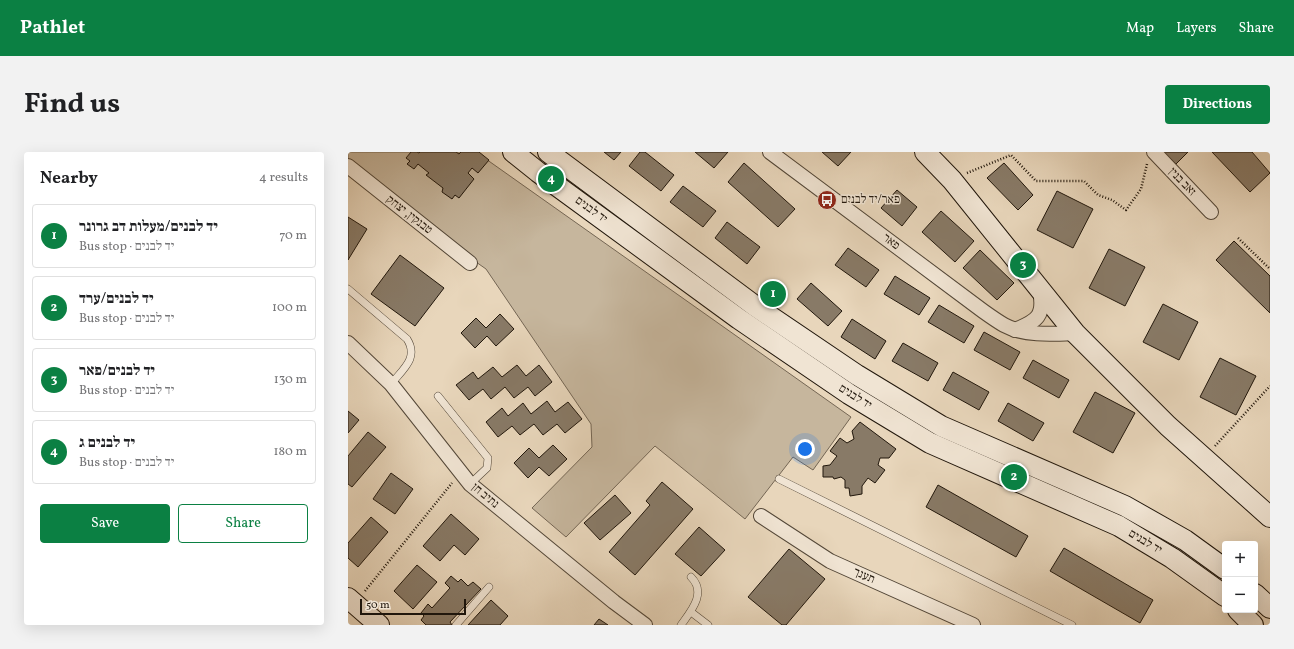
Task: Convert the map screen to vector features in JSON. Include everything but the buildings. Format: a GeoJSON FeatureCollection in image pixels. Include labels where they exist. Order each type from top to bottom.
{"type":"FeatureCollection","features":[{"type":"Feature","properties":{"kind":"street","name":"יד לבנים"},"geometry":{"type":"LineString","coordinates":[[512,152],[739,319],[849,394],[930,443],[1119,526],[1172,558],[1222,594]]}},
{"type":"Feature","properties":{"kind":"street","name":"יד לבנים"},"geometry":{"type":"LineString","coordinates":[[548,152],[755,306],[857,375],[941,426],[1125,506],[1185,540],[1222,568]]}},
{"type":"Feature","properties":{"kind":"street","name":"פאר"},"geometry":{"type":"LineString","coordinates":[[770,152],[1004,326],[1015,330],[1045,333],[1075,333]]}},
{"type":"Feature","properties":{"kind":"street"},"geometry":{"type":"LineString","coordinates":[[926,152],[952,180],[1075,333],[1168,426],[1270,517]]}},
{"type":"Feature","properties":{"kind":"street","name":"זאב בנין"},"geometry":{"type":"LineString","coordinates":[[1151,156],[1211,212]]}},
{"type":"Feature","properties":{"kind":"street","name":"טבנקין, יצחק"},"geometry":{"type":"LineString","coordinates":[[348,166],[470,263]]}},
{"type":"Feature","properties":{"kind":"street"},"geometry":{"type":"LineString","coordinates":[[1015,330],[1036,319],[1041,311],[1042,300],[1040,290]]}},
{"type":"Feature","properties":{"kind":"street","name":"נתיב חן"},"geometry":{"type":"LineString","coordinates":[[348,343],[391,384],[470,484],[608,597],[645,625]]}},
{"type":"Feature","properties":{"kind":"street","name":"תענך"},"geometry":{"type":"LineString","coordinates":[[761,516],[830,561],[973,625]]}},
{"type":"Feature","properties":{"kind":"street"},"geometry":{"type":"LineString","coordinates":[[1258,597],[1270,608]]}},
{"type":"Feature","properties":{"kind":"street"},"geometry":{"type":"LineString","coordinates":[[351,601],[379,625]]}},
{"type":"Feature","properties":{"kind":"street"},"geometry":{"type":"LineString","coordinates":[[1241,613],[1253,625]]}},
{"type":"Feature","properties":{"kind":"lane"},"geometry":{"type":"LineString","coordinates":[[348,289],[407,339],[411,346],[412,354],[409,362],[391,384]]}},
{"type":"Feature","properties":{"kind":"lane"},"geometry":{"type":"LineString","coordinates":[[438,396],[488,458],[487,468],[470,484]]}},
{"type":"Feature","properties":{"kind":"lane"},"geometry":{"type":"LineString","coordinates":[[779,479],[1072,625]]}},
{"type":"Feature","properties":{"kind":"lane"},"geometry":{"type":"LineString","coordinates":[[681,625],[696,602],[698,592],[695,581],[691,577]]}},
{"type":"Feature","properties":{"kind":"lane"},"geometry":{"type":"LineString","coordinates":[[456,625],[489,587]]}},
{"type":"Feature","properties":{"kind":"lane"},"geometry":{"type":"LineString","coordinates":[[690,612],[708,625]]}},
{"type":"Feature","properties":{"kind":"path"},"geometry":{"type":"LineString","coordinates":[[952,180],[1011,155],[1036,181],[1084,182],[1098,195],[1112,200],[1126,210],[1141,189],[1151,156]]}},
{"type":"Feature","properties":{"kind":"path"},"geometry":{"type":"LineString","coordinates":[[1238,238],[1270,269]]}},
{"type":"Feature","properties":{"kind":"path"},"geometry":{"type":"LineString","coordinates":[[1204,458],[1270,386]]}},
{"type":"Feature","properties":{"kind":"path"},"geometry":{"type":"LineString","coordinates":[[351,601],[461,473]]}},
{"type":"Feature","properties":{"kind":"shaded area"},"geometry":{"type":"Polygon","coordinates":[[[348,152],[476,152],[851,417],[813,470],[793,457],[745,519],[655,446],[566,537],[532,508],[592,447],[591,424],[486,269],[348,172],[348,152]]]}},
{"type":"Feature","properties":{"kind":"place","name":"יד לבנים ג"},"geometry":{"type":"Point","coordinates":[551,179]}},
{"type":"Feature","properties":{"kind":"place","name":"פאר/יד לבנים"},"geometry":{"type":"Point","coordinates":[827,200]}},
{"type":"Feature","properties":{"kind":"place","name":"יד לבנים/פאר"},"geometry":{"type":"Point","coordinates":[1023,265]}},
{"type":"Feature","properties":{"kind":"place","name":"יד לבנים/מעלות דב גרונר"},"geometry":{"type":"Point","coordinates":[773,294]}},
{"type":"Feature","properties":{"kind":"place","name":"יד לבנים/ערד"},"geometry":{"type":"Point","coordinates":[1014,477]}}]}
